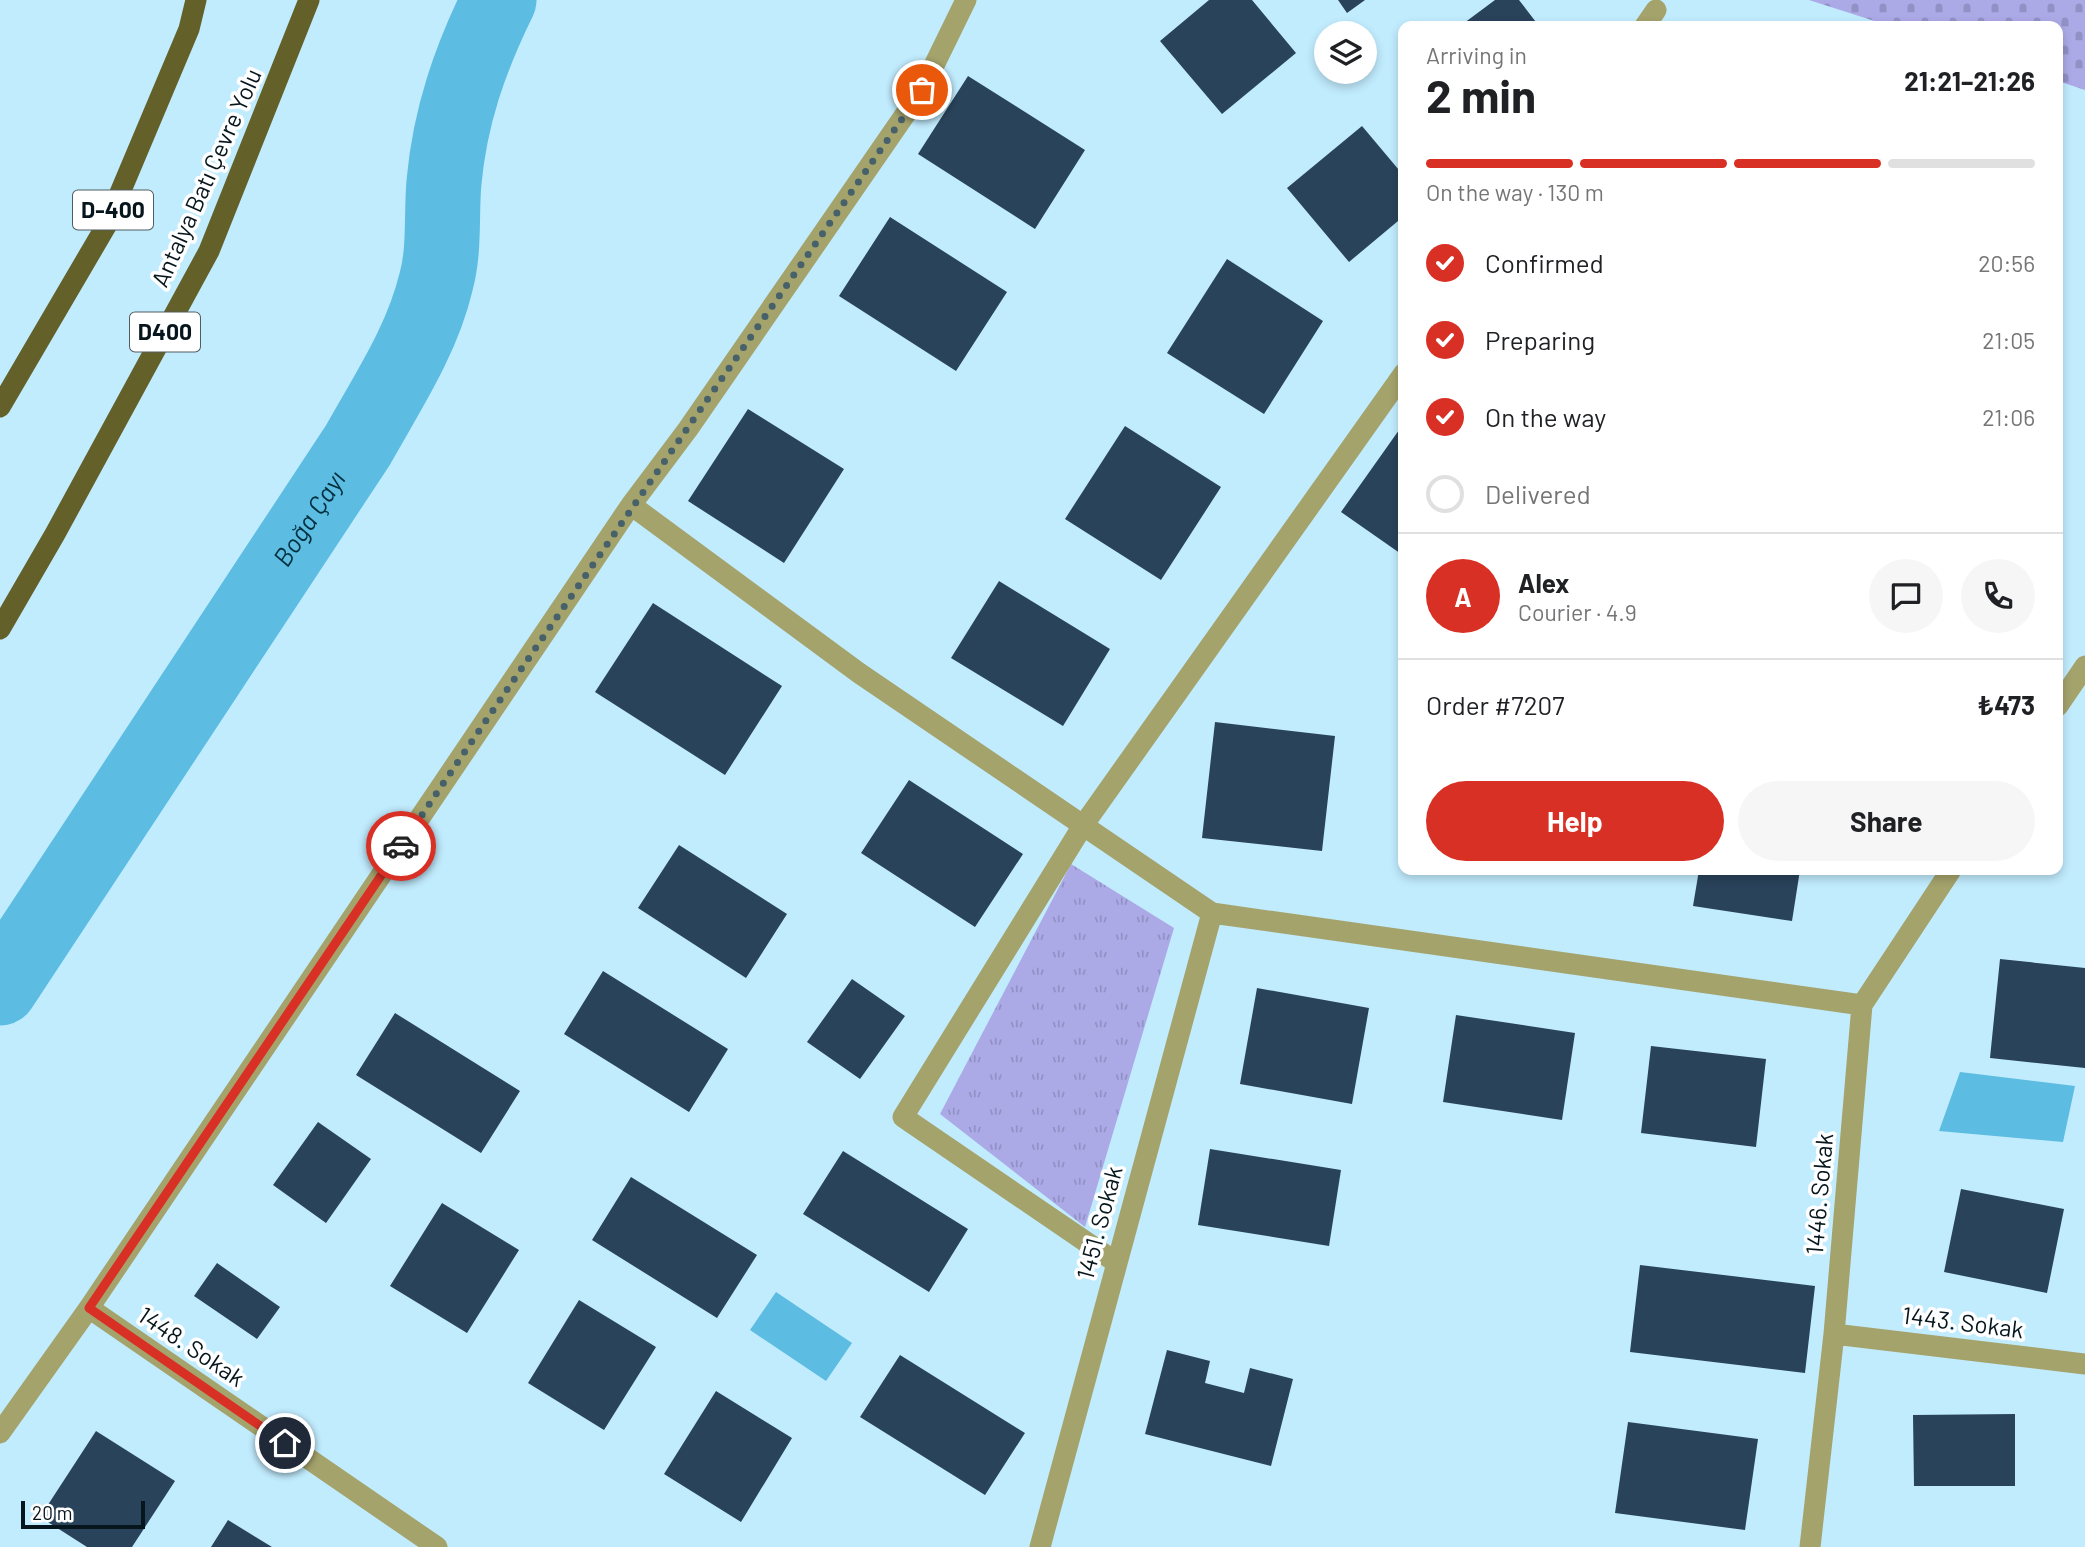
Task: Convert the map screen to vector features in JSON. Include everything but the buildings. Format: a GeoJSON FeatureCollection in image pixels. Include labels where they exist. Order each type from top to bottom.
{"type":"FeatureCollection","features":[{"type":"Feature","properties":{"kind":"highway","name":"D-400"},"geometry":{"type":"LineString","coordinates":[[0,407],[106,226],[188,29],[196,0]]}},
{"type":"Feature","properties":{"kind":"highway","name":"Antalya Batı Çevre Yolu"},"geometry":{"type":"LineString","coordinates":[[0,629],[55,534],[209,251],[309,0]]}},
{"type":"Feature","properties":{"kind":"street"},"geometry":{"type":"LineString","coordinates":[[0,1433],[89,1308],[631,505],[688,429],[922,90],[966,0]]}},
{"type":"Feature","properties":{"kind":"street"},"geometry":{"type":"LineString","coordinates":[[1117,1263],[903,1117],[1082,827],[1398,381]]}},
{"type":"Feature","properties":{"kind":"street"},"geometry":{"type":"LineString","coordinates":[[631,505],[859,673],[1212,913],[1862,1005]]}},
{"type":"Feature","properties":{"kind":"street"},"geometry":{"type":"LineString","coordinates":[[2063,698],[2083,668]]}},
{"type":"Feature","properties":{"kind":"street","name":"1446. Sokak"},"geometry":{"type":"LineString","coordinates":[[1810,1547],[1834,1335],[1862,1005],[1948,875]]}},
{"type":"Feature","properties":{"kind":"street","name":"1451. Sokak"},"geometry":{"type":"LineString","coordinates":[[1040,1547],[1212,913]]}},
{"type":"Feature","properties":{"kind":"street","name":"1448. Sokak"},"geometry":{"type":"LineString","coordinates":[[89,1308],[437,1547]]}},
{"type":"Feature","properties":{"kind":"street","name":"1443. Sokak"},"geometry":{"type":"LineString","coordinates":[[1834,1335],[2085,1364]]}},
{"type":"Feature","properties":{"kind":"green space"},"geometry":{"type":"Polygon","coordinates":[[[1809,0],[2085,0],[2085,90],[2063,83],[2063,21],[1874,21],[1809,0]]]}},
{"type":"Feature","properties":{"kind":"green space"},"geometry":{"type":"Polygon","coordinates":[[[1071,864],[1174,928],[1085,1227],[940,1114],[1071,864]]]}},
{"type":"Feature","properties":{"kind":"water"},"geometry":{"type":"Polygon","coordinates":[[[1960,1072],[2075,1086],[2063,1142],[1939,1131],[1960,1072]]]}},
{"type":"Feature","properties":{"kind":"water"},"geometry":{"type":"Polygon","coordinates":[[[776,1292],[852,1343],[826,1381],[750,1330],[776,1292]]]}},
{"type":"Feature","properties":{"kind":"waterway","name":"Boğa Çayı"},"geometry":{"type":"LineString","coordinates":[[0,988],[358,445],[403,366],[430,304],[439,270],[444,182],[456,111],[470,66],[499,0]]}},
{"type":"Feature","properties":{"kind":"way so far"},"geometry":{"type":"LineString","coordinates":[[401,846],[631,505],[688,429],[922,90]]}},
{"type":"Feature","properties":{"kind":"route"},"geometry":{"type":"LineString","coordinates":[[285,1443],[89,1308],[401,846]]}}]}
